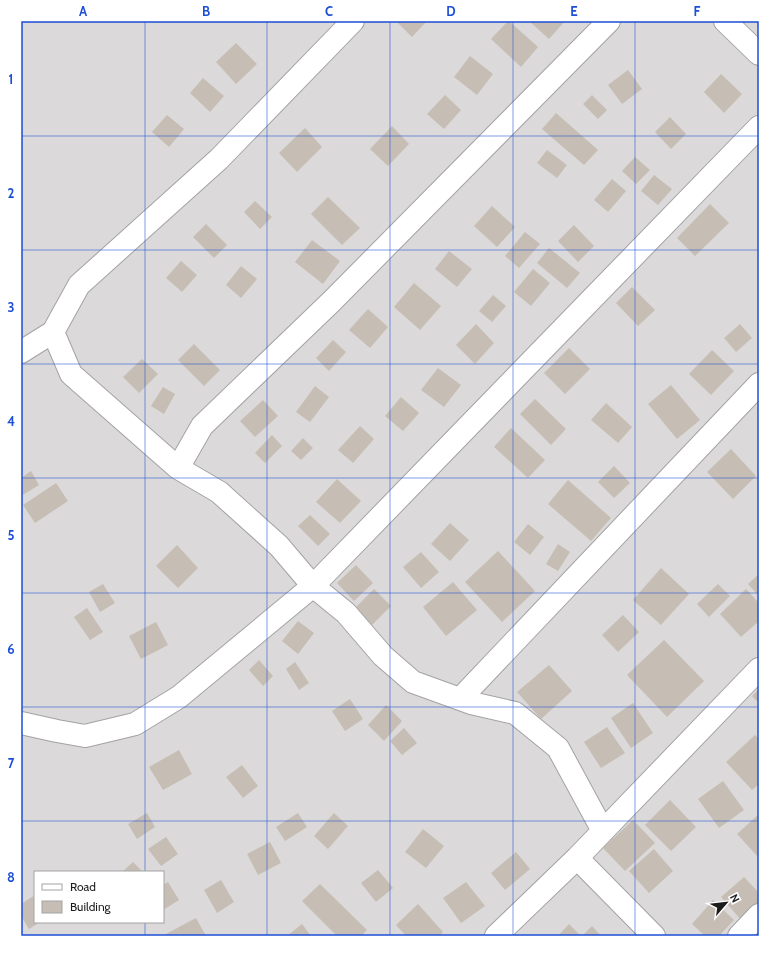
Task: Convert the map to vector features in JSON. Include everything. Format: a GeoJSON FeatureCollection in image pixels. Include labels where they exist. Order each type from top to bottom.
{"type":"FeatureCollection","features":[{"type":"Feature","properties":{"kind":"street"},"geometry":{"type":"LineString","coordinates":[[21,352],[53,332],[79,284],[219,159],[353,21]]}},
{"type":"Feature","properties":{"kind":"street"},"geometry":{"type":"LineString","coordinates":[[178,468],[202,426],[332,301],[609,21]]}},
{"type":"Feature","properties":{"kind":"street"},"geometry":{"type":"LineString","coordinates":[[725,21],[759,54]]}},
{"type":"Feature","properties":{"kind":"street"},"geometry":{"type":"LineString","coordinates":[[21,722],[85,736],[135,724],[179,697],[313,586],[759,127]]}},
{"type":"Feature","properties":{"kind":"street"},"geometry":{"type":"LineString","coordinates":[[53,332],[71,374],[178,468],[219,492],[279,546],[313,586],[346,613],[383,656],[413,682],[471,703],[515,713],[558,748],[603,831]]}},
{"type":"Feature","properties":{"kind":"street"},"geometry":{"type":"LineString","coordinates":[[460,699],[759,384]]}},
{"type":"Feature","properties":{"kind":"street"},"geometry":{"type":"LineString","coordinates":[[496,936],[577,858],[759,669]]}},
{"type":"Feature","properties":{"kind":"street"},"geometry":{"type":"LineString","coordinates":[[577,858],[654,936]]}},
{"type":"Feature","properties":{"kind":"street"},"geometry":{"type":"LineString","coordinates":[[739,936],[759,915]]}},
{"type":"Feature","properties":{"kind":"shaded area"},"geometry":{"type":"Polygon","coordinates":[[[21,21],[759,21],[759,936],[21,936],[21,21]]]}},
{"type":"Feature","properties":{"kind":"building"},"geometry":{"type":"Polygon","coordinates":[[[427,21],[412,37],[397,22],[427,21]]]}},
{"type":"Feature","properties":{"kind":"building"},"geometry":{"type":"Polygon","coordinates":[[[508,21],[538,47],[521,67],[491,39],[508,21]]]}},
{"type":"Feature","properties":{"kind":"building"},"geometry":{"type":"Polygon","coordinates":[[[529,21],[565,21],[549,39],[529,21]]]}},
{"type":"Feature","properties":{"kind":"building"},"geometry":{"type":"Polygon","coordinates":[[[236,43],[257,64],[236,84],[216,62],[236,43]]]}},
{"type":"Feature","properties":{"kind":"building"},"geometry":{"type":"Polygon","coordinates":[[[470,56],[493,74],[477,95],[454,77],[470,56]]]}},
{"type":"Feature","properties":{"kind":"building"},"geometry":{"type":"Polygon","coordinates":[[[628,70],[642,89],[622,104],[608,85],[628,70]]]}},
{"type":"Feature","properties":{"kind":"building"},"geometry":{"type":"Polygon","coordinates":[[[721,74],[742,94],[724,113],[704,92],[721,74]]]}},
{"type":"Feature","properties":{"kind":"building"},"geometry":{"type":"Polygon","coordinates":[[[203,78],[224,96],[210,112],[190,93],[203,78]]]}},
{"type":"Feature","properties":{"kind":"building"},"geometry":{"type":"Polygon","coordinates":[[[445,95],[461,110],[444,129],[427,114],[445,95]]]}},
{"type":"Feature","properties":{"kind":"building"},"geometry":{"type":"Polygon","coordinates":[[[592,95],[607,110],[598,119],[583,104],[592,95]]]}},
{"type":"Feature","properties":{"kind":"building"},"geometry":{"type":"Polygon","coordinates":[[[556,113],[598,150],[584,165],[542,129],[556,113]]]}},
{"type":"Feature","properties":{"kind":"building"},"geometry":{"type":"Polygon","coordinates":[[[167,115],[184,129],[169,147],[152,132],[167,115]]]}},
{"type":"Feature","properties":{"kind":"building"},"geometry":{"type":"Polygon","coordinates":[[[670,117],[686,134],[671,149],[655,132],[670,117]]]}},
{"type":"Feature","properties":{"kind":"building"},"geometry":{"type":"Polygon","coordinates":[[[392,126],[409,144],[388,166],[370,149],[392,126]]]}},
{"type":"Feature","properties":{"kind":"building"},"geometry":{"type":"Polygon","coordinates":[[[305,128],[322,147],[297,172],[279,153],[305,128]]]}},
{"type":"Feature","properties":{"kind":"building"},"geometry":{"type":"Polygon","coordinates":[[[547,150],[567,165],[557,178],[537,163],[547,150]]]}},
{"type":"Feature","properties":{"kind":"building"},"geometry":{"type":"Polygon","coordinates":[[[635,157],[650,170],[636,184],[622,171],[635,157]]]}},
{"type":"Feature","properties":{"kind":"building"},"geometry":{"type":"Polygon","coordinates":[[[654,175],[672,189],[658,205],[641,191],[654,175]]]}},
{"type":"Feature","properties":{"kind":"building"},"geometry":{"type":"Polygon","coordinates":[[[612,179],[626,191],[608,212],[594,200],[612,179]]]}},
{"type":"Feature","properties":{"kind":"building"},"geometry":{"type":"Polygon","coordinates":[[[328,197],[360,228],[342,245],[311,214],[328,197]]]}},
{"type":"Feature","properties":{"kind":"building"},"geometry":{"type":"Polygon","coordinates":[[[255,201],[272,217],[260,229],[244,212],[255,201]]]}},
{"type":"Feature","properties":{"kind":"building"},"geometry":{"type":"Polygon","coordinates":[[[710,204],[729,223],[695,256],[677,238],[710,204]]]}},
{"type":"Feature","properties":{"kind":"building"},"geometry":{"type":"Polygon","coordinates":[[[492,206],[515,227],[497,247],[474,226],[492,206]]]}},
{"type":"Feature","properties":{"kind":"building"},"geometry":{"type":"Polygon","coordinates":[[[206,224],[227,245],[214,258],[193,237],[206,224]]]}},
{"type":"Feature","properties":{"kind":"building"},"geometry":{"type":"Polygon","coordinates":[[[574,225],[594,246],[578,262],[558,241],[574,225]]]}},
{"type":"Feature","properties":{"kind":"building"},"geometry":{"type":"Polygon","coordinates":[[[525,232],[540,244],[519,268],[505,256],[525,232]]]}},
{"type":"Feature","properties":{"kind":"building"},"geometry":{"type":"Polygon","coordinates":[[[312,240],[340,261],[323,284],[295,262],[312,240]]]}},
{"type":"Feature","properties":{"kind":"building"},"geometry":{"type":"Polygon","coordinates":[[[549,248],[580,273],[567,288],[537,263],[549,248]]]}},
{"type":"Feature","properties":{"kind":"building"},"geometry":{"type":"Polygon","coordinates":[[[449,251],[472,269],[457,287],[435,269],[449,251]]]}},
{"type":"Feature","properties":{"kind":"building"},"geometry":{"type":"Polygon","coordinates":[[[181,261],[197,275],[182,292],[166,278],[181,261]]]}},
{"type":"Feature","properties":{"kind":"building"},"geometry":{"type":"Polygon","coordinates":[[[241,266],[257,279],[241,298],[226,285],[241,266]]]}},
{"type":"Feature","properties":{"kind":"building"},"geometry":{"type":"Polygon","coordinates":[[[533,269],[550,283],[531,306],[514,292],[533,269]]]}},
{"type":"Feature","properties":{"kind":"building"},"geometry":{"type":"Polygon","coordinates":[[[414,283],[441,306],[420,330],[394,307],[414,283]]]}},
{"type":"Feature","properties":{"kind":"building"},"geometry":{"type":"Polygon","coordinates":[[[632,287],[655,310],[638,326],[616,303],[632,287]]]}},
{"type":"Feature","properties":{"kind":"building"},"geometry":{"type":"Polygon","coordinates":[[[493,295],[506,306],[492,322],[479,311],[493,295]]]}},
{"type":"Feature","properties":{"kind":"building"},"geometry":{"type":"Polygon","coordinates":[[[368,309],[388,327],[370,348],[349,330],[368,309]]]}},
{"type":"Feature","properties":{"kind":"building"},"geometry":{"type":"Polygon","coordinates":[[[476,324],[494,343],[475,364],[456,345],[476,324]]]}},
{"type":"Feature","properties":{"kind":"building"},"geometry":{"type":"Polygon","coordinates":[[[740,324],[752,338],[736,352],[724,338],[740,324]]]}},
{"type":"Feature","properties":{"kind":"building"},"geometry":{"type":"Polygon","coordinates":[[[333,340],[346,352],[329,371],[316,358],[333,340]]]}},
{"type":"Feature","properties":{"kind":"building"},"geometry":{"type":"Polygon","coordinates":[[[194,344],[220,370],[204,386],[178,360],[194,344]]]}},
{"type":"Feature","properties":{"kind":"building"},"geometry":{"type":"Polygon","coordinates":[[[569,348],[590,369],[565,394],[544,373],[569,348]]]}},
{"type":"Feature","properties":{"kind":"building"},"geometry":{"type":"Polygon","coordinates":[[[712,350],[734,371],[711,395],[689,374],[712,350]]]}},
{"type":"Feature","properties":{"kind":"building"},"geometry":{"type":"Polygon","coordinates":[[[142,359],[158,374],[139,393],[123,377],[142,359]]]}},
{"type":"Feature","properties":{"kind":"building"},"geometry":{"type":"Polygon","coordinates":[[[438,368],[461,385],[444,407],[421,390],[438,368]]]}},
{"type":"Feature","properties":{"kind":"building"},"geometry":{"type":"Polygon","coordinates":[[[671,385],[700,420],[677,439],[648,404],[671,385]]]}},
{"type":"Feature","properties":{"kind":"building"},"geometry":{"type":"Polygon","coordinates":[[[315,386],[329,397],[310,422],[296,412],[315,386]]]}},
{"type":"Feature","properties":{"kind":"building"},"geometry":{"type":"Polygon","coordinates":[[[163,387],[175,394],[164,414],[151,406],[163,387]]]}},
{"type":"Feature","properties":{"kind":"building"},"geometry":{"type":"Polygon","coordinates":[[[401,397],[419,413],[403,431],[385,416],[401,397]]]}},
{"type":"Feature","properties":{"kind":"building"},"geometry":{"type":"Polygon","coordinates":[[[535,399],[566,429],[551,445],[520,414],[535,399]]]}},
{"type":"Feature","properties":{"kind":"building"},"geometry":{"type":"Polygon","coordinates":[[[263,400],[278,416],[255,437],[240,421],[263,400]]]}},
{"type":"Feature","properties":{"kind":"building"},"geometry":{"type":"Polygon","coordinates":[[[606,403],[632,427],[618,443],[591,420],[606,403]]]}},
{"type":"Feature","properties":{"kind":"building"},"geometry":{"type":"Polygon","coordinates":[[[360,426],[374,439],[353,463],[338,450],[360,426]]]}},
{"type":"Feature","properties":{"kind":"building"},"geometry":{"type":"Polygon","coordinates":[[[511,428],[545,460],[528,478],[494,447],[511,428]]]}},
{"type":"Feature","properties":{"kind":"building"},"geometry":{"type":"Polygon","coordinates":[[[272,435],[282,446],[265,463],[255,453],[272,435]]]}},
{"type":"Feature","properties":{"kind":"building"},"geometry":{"type":"Polygon","coordinates":[[[303,438],[313,448],[301,460],[291,451],[303,438]]]}},
{"type":"Feature","properties":{"kind":"building"},"geometry":{"type":"Polygon","coordinates":[[[731,449],[756,476],[733,499],[707,472],[731,449]]]}},
{"type":"Feature","properties":{"kind":"building"},"geometry":{"type":"Polygon","coordinates":[[[614,466],[630,483],[614,498],[598,482],[614,466]]]}},
{"type":"Feature","properties":{"kind":"building"},"geometry":{"type":"Polygon","coordinates":[[[31,471],[39,485],[21,496],[21,478],[31,471]]]}},
{"type":"Feature","properties":{"kind":"building"},"geometry":{"type":"Polygon","coordinates":[[[337,479],[361,501],[340,523],[316,502],[337,479]]]}},
{"type":"Feature","properties":{"kind":"building"},"geometry":{"type":"Polygon","coordinates":[[[568,480],[611,518],[591,541],[548,504],[568,480]]]}},
{"type":"Feature","properties":{"kind":"building"},"geometry":{"type":"Polygon","coordinates":[[[56,483],[68,501],[35,523],[23,505],[56,483]]]}},
{"type":"Feature","properties":{"kind":"building"},"geometry":{"type":"Polygon","coordinates":[[[310,515],[330,534],[318,546],[298,526],[310,515]]]}},
{"type":"Feature","properties":{"kind":"building"},"geometry":{"type":"Polygon","coordinates":[[[450,523],[469,540],[450,561],[431,544],[450,523]]]}},
{"type":"Feature","properties":{"kind":"building"},"geometry":{"type":"Polygon","coordinates":[[[528,524],[544,537],[530,555],[514,542],[528,524]]]}},
{"type":"Feature","properties":{"kind":"building"},"geometry":{"type":"Polygon","coordinates":[[[558,544],[570,552],[558,571],[546,564],[558,544]]]}},
{"type":"Feature","properties":{"kind":"building"},"geometry":{"type":"Polygon","coordinates":[[[177,545],[198,568],[178,588],[156,566],[177,545]]]}},
{"type":"Feature","properties":{"kind":"building"},"geometry":{"type":"Polygon","coordinates":[[[498,551],[535,591],[502,622],[465,582],[498,551]]]}},
{"type":"Feature","properties":{"kind":"building"},"geometry":{"type":"Polygon","coordinates":[[[421,552],[439,572],[421,588],[403,567],[421,552]]]}},
{"type":"Feature","properties":{"kind":"building"},"geometry":{"type":"Polygon","coordinates":[[[356,565],[373,583],[354,601],[337,583],[356,565]]]}},
{"type":"Feature","properties":{"kind":"building"},"geometry":{"type":"Polygon","coordinates":[[[661,568],[689,594],[661,625],[633,600],[661,568]]]}},
{"type":"Feature","properties":{"kind":"building"},"geometry":{"type":"Polygon","coordinates":[[[759,574],[759,596],[748,584],[759,574]]]}},
{"type":"Feature","properties":{"kind":"building"},"geometry":{"type":"Polygon","coordinates":[[[453,582],[477,610],[446,636],[423,607],[453,582]]]}},
{"type":"Feature","properties":{"kind":"building"},"geometry":{"type":"Polygon","coordinates":[[[103,584],[115,603],[100,612],[89,592],[103,584]]]}},
{"type":"Feature","properties":{"kind":"building"},"geometry":{"type":"Polygon","coordinates":[[[718,584],[730,596],[709,617],[697,604],[718,584]]]}},
{"type":"Feature","properties":{"kind":"building"},"geometry":{"type":"Polygon","coordinates":[[[374,589],[391,606],[372,625],[355,608],[374,589]]]}},
{"type":"Feature","properties":{"kind":"building"},"geometry":{"type":"Polygon","coordinates":[[[746,589],[759,603],[759,621],[741,637],[720,614],[746,589]]]}},
{"type":"Feature","properties":{"kind":"building"},"geometry":{"type":"Polygon","coordinates":[[[87,608],[103,632],[90,640],[74,617],[87,608]]]}},
{"type":"Feature","properties":{"kind":"building"},"geometry":{"type":"Polygon","coordinates":[[[623,615],[639,632],[618,652],[602,635],[623,615]]]}},
{"type":"Feature","properties":{"kind":"building"},"geometry":{"type":"Polygon","coordinates":[[[298,621],[314,633],[298,654],[282,641],[298,621]]]}},
{"type":"Feature","properties":{"kind":"building"},"geometry":{"type":"Polygon","coordinates":[[[156,622],[168,645],[141,659],[129,636],[156,622]]]}},
{"type":"Feature","properties":{"kind":"building"},"geometry":{"type":"Polygon","coordinates":[[[664,640],[704,681],[667,717],[627,675],[664,640]]]}},
{"type":"Feature","properties":{"kind":"building"},"geometry":{"type":"Polygon","coordinates":[[[259,660],[273,676],[263,686],[249,670],[259,660]]]}},
{"type":"Feature","properties":{"kind":"building"},"geometry":{"type":"Polygon","coordinates":[[[295,662],[309,683],[299,690],[286,669],[295,662]]]}},
{"type":"Feature","properties":{"kind":"building"},"geometry":{"type":"Polygon","coordinates":[[[549,665],[572,691],[541,719],[517,692],[549,665]]]}},
{"type":"Feature","properties":{"kind":"building"},"geometry":{"type":"Polygon","coordinates":[[[759,689],[759,703],[752,696],[759,689]]]}},
{"type":"Feature","properties":{"kind":"building"},"geometry":{"type":"Polygon","coordinates":[[[350,699],[363,719],[345,731],[332,711],[350,699]]]}},
{"type":"Feature","properties":{"kind":"building"},"geometry":{"type":"Polygon","coordinates":[[[633,703],[653,733],[631,748],[611,718],[633,703]]]}},
{"type":"Feature","properties":{"kind":"building"},"geometry":{"type":"Polygon","coordinates":[[[386,705],[402,721],[384,741],[368,725],[386,705]]]}},
{"type":"Feature","properties":{"kind":"building"},"geometry":{"type":"Polygon","coordinates":[[[607,727],[625,753],[601,768],[584,742],[607,727]]]}},
{"type":"Feature","properties":{"kind":"building"},"geometry":{"type":"Polygon","coordinates":[[[404,728],[417,743],[402,755],[390,741],[404,728]]]}},
{"type":"Feature","properties":{"kind":"building"},"geometry":{"type":"Polygon","coordinates":[[[755,735],[759,739],[759,784],[752,790],[726,762],[755,735]]]}},
{"type":"Feature","properties":{"kind":"building"},"geometry":{"type":"Polygon","coordinates":[[[179,750],[192,774],[163,790],[149,767],[179,750]]]}},
{"type":"Feature","properties":{"kind":"building"},"geometry":{"type":"Polygon","coordinates":[[[242,765],[258,786],[243,798],[226,777],[242,765]]]}},
{"type":"Feature","properties":{"kind":"building"},"geometry":{"type":"Polygon","coordinates":[[[723,781],[744,810],[719,828],[698,799],[723,781]]]}},
{"type":"Feature","properties":{"kind":"building"},"geometry":{"type":"Polygon","coordinates":[[[670,800],[696,827],[671,851],[645,825],[670,800]]]}},
{"type":"Feature","properties":{"kind":"building"},"geometry":{"type":"Polygon","coordinates":[[[147,813],[155,827],[137,839],[128,824],[147,813]]]}},
{"type":"Feature","properties":{"kind":"building"},"geometry":{"type":"Polygon","coordinates":[[[298,813],[307,827],[285,841],[276,827],[298,813]]]}},
{"type":"Feature","properties":{"kind":"building"},"geometry":{"type":"Polygon","coordinates":[[[334,813],[348,826],[328,849],[314,836],[334,813]]]}},
{"type":"Feature","properties":{"kind":"building"},"geometry":{"type":"Polygon","coordinates":[[[759,814],[759,858],[737,834],[759,814]]]}},
{"type":"Feature","properties":{"kind":"building"},"geometry":{"type":"Polygon","coordinates":[[[633,820],[655,843],[625,871],[603,848],[633,820]]]}},
{"type":"Feature","properties":{"kind":"building"},"geometry":{"type":"Polygon","coordinates":[[[423,829],[444,846],[426,868],[405,852],[423,829]]]}},
{"type":"Feature","properties":{"kind":"building"},"geometry":{"type":"Polygon","coordinates":[[[166,837],[178,854],[161,866],[148,849],[166,837]]]}},
{"type":"Feature","properties":{"kind":"building"},"geometry":{"type":"Polygon","coordinates":[[[270,842],[281,863],[258,875],[247,854],[270,842]]]}},
{"type":"Feature","properties":{"kind":"building"},"geometry":{"type":"Polygon","coordinates":[[[654,849],[673,871],[649,893],[629,871],[654,849]]]}},
{"type":"Feature","properties":{"kind":"building"},"geometry":{"type":"Polygon","coordinates":[[[516,852],[530,869],[505,890],[491,873],[516,852]]]}},
{"type":"Feature","properties":{"kind":"building"},"geometry":{"type":"Polygon","coordinates":[[[133,862],[142,871],[123,871],[133,862]]]}},
{"type":"Feature","properties":{"kind":"building"},"geometry":{"type":"Polygon","coordinates":[[[378,870],[393,888],[376,902],[361,883],[378,870]]]}},
{"type":"Feature","properties":{"kind":"building"},"geometry":{"type":"Polygon","coordinates":[[[744,877],[759,893],[759,906],[742,921],[721,897],[744,877]]]}},
{"type":"Feature","properties":{"kind":"building"},"geometry":{"type":"Polygon","coordinates":[[[221,880],[234,902],[217,913],[204,890],[221,880]]]}},
{"type":"Feature","properties":{"kind":"building"},"geometry":{"type":"Polygon","coordinates":[[[168,882],[179,900],[164,909],[164,884],[168,882]]]}},
{"type":"Feature","properties":{"kind":"building"},"geometry":{"type":"Polygon","coordinates":[[[466,882],[485,906],[461,923],[443,898],[466,882]]]}},
{"type":"Feature","properties":{"kind":"building"},"geometry":{"type":"Polygon","coordinates":[[[320,884],[367,930],[361,936],[337,936],[302,901],[320,884]]]}},
{"type":"Feature","properties":{"kind":"building"},"geometry":{"type":"Polygon","coordinates":[[[34,896],[34,923],[38,923],[29,929],[21,916],[21,904],[34,896]]]}},
{"type":"Feature","properties":{"kind":"building"},"geometry":{"type":"Polygon","coordinates":[[[713,900],[734,920],[719,936],[705,936],[692,924],[713,900]]]}},
{"type":"Feature","properties":{"kind":"building"},"geometry":{"type":"Polygon","coordinates":[[[418,904],[443,932],[439,936],[406,936],[396,925],[418,904]]]}},
{"type":"Feature","properties":{"kind":"building"},"geometry":{"type":"Polygon","coordinates":[[[196,918],[206,936],[167,936],[166,934],[196,918]]]}},
{"type":"Feature","properties":{"kind":"building"},"geometry":{"type":"Polygon","coordinates":[[[302,924],[311,936],[287,936],[302,924]]]}},
{"type":"Feature","properties":{"kind":"building"},"geometry":{"type":"Polygon","coordinates":[[[569,924],[581,936],[558,936],[569,924]]]}},
{"type":"Feature","properties":{"kind":"building"},"geometry":{"type":"Polygon","coordinates":[[[592,926],[601,936],[582,936],[592,926]]]}}]}
